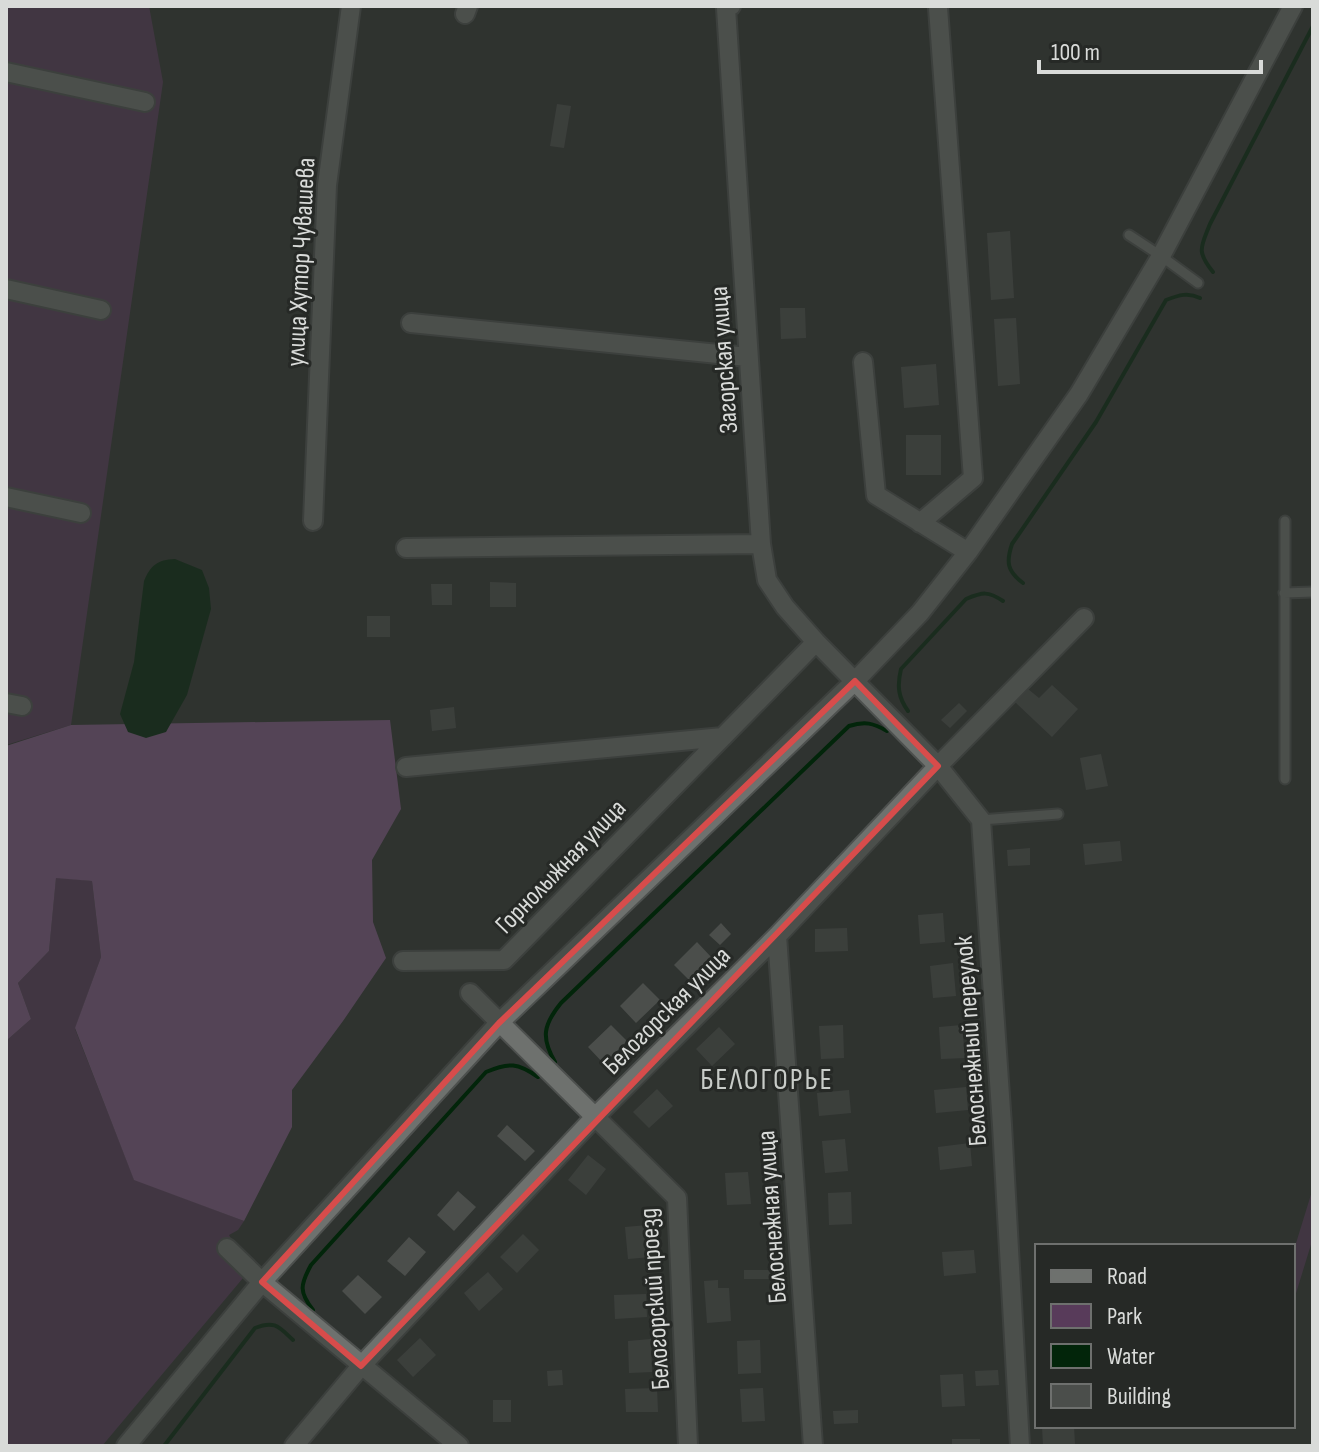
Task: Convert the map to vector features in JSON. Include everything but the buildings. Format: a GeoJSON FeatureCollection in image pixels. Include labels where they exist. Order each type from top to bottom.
{"type":"FeatureCollection","features":[{"type":"Feature","properties":{"kind":"street","name":"улица Хутор Чувашева"},"geometry":{"type":"LineString","coordinates":[[313,521],[327,185],[351,6]]}},
{"type":"Feature","properties":{"kind":"street","name":"Загорская улица"},"geometry":{"type":"LineString","coordinates":[[731,6],[726,8],[761,544],[767,580],[785,607],[855,681]]}},
{"type":"Feature","properties":{"kind":"street"},"geometry":{"type":"LineString","coordinates":[[126,1446],[262,1282],[499,1023],[855,681],[920,613],[968,552],[1079,394],[1161,256],[1293,6]]}},
{"type":"Feature","properties":{"kind":"street"},"geometry":{"type":"LineString","coordinates":[[920,523],[973,478],[934,7]]}},
{"type":"Feature","properties":{"kind":"street"},"geometry":{"type":"LineString","coordinates":[[6,72],[145,102]]}},
{"type":"Feature","properties":{"kind":"street"},"geometry":{"type":"LineString","coordinates":[[6,289],[101,310]]}},
{"type":"Feature","properties":{"kind":"street"},"geometry":{"type":"LineString","coordinates":[[411,323],[748,357]]}},
{"type":"Feature","properties":{"kind":"street"},"geometry":{"type":"LineString","coordinates":[[863,362],[876,495],[968,552]]}},
{"type":"Feature","properties":{"kind":"street"},"geometry":{"type":"LineString","coordinates":[[6,497],[81,513]]}},
{"type":"Feature","properties":{"kind":"street"},"geometry":{"type":"LineString","coordinates":[[406,548],[761,544]]}},
{"type":"Feature","properties":{"kind":"street","name":"Белогорская улица"},"geometry":{"type":"LineString","coordinates":[[294,1446],[361,1366],[595,1117],[777,936],[1084,618]]}},
{"type":"Feature","properties":{"kind":"street","name":"Горнолыжная улица"},"geometry":{"type":"LineString","coordinates":[[403,961],[504,960],[816,642]]}},
{"type":"Feature","properties":{"kind":"street"},"geometry":{"type":"LineString","coordinates":[[855,681],[938,766],[981,820]]}},
{"type":"Feature","properties":{"kind":"street"},"geometry":{"type":"LineString","coordinates":[[406,767],[723,737]]}},
{"type":"Feature","properties":{"kind":"street","name":"Белоснежный переулок"},"geometry":{"type":"LineString","coordinates":[[981,820],[1020,1446]]}},
{"type":"Feature","properties":{"kind":"street","name":"Белоснежная улица"},"geometry":{"type":"LineString","coordinates":[[777,936],[813,1446]]}},
{"type":"Feature","properties":{"kind":"street","name":"Белогорский проезд"},"geometry":{"type":"LineString","coordinates":[[470,993],[677,1198],[688,1446]]}},
{"type":"Feature","properties":{"kind":"street"},"geometry":{"type":"LineString","coordinates":[[227,1248],[262,1282],[459,1446]]}},
{"type":"Feature","properties":{"kind":"lane"},"geometry":{"type":"LineString","coordinates":[[1129,235],[1198,283]]}},
{"type":"Feature","properties":{"kind":"lane"},"geometry":{"type":"LineString","coordinates":[[1285,521],[1285,779]]}},
{"type":"Feature","properties":{"kind":"lane"},"geometry":{"type":"LineString","coordinates":[[1284,593],[1313,592]]}},
{"type":"Feature","properties":{"kind":"lane"},"geometry":{"type":"LineString","coordinates":[[981,820],[1058,814]]}},
{"type":"Feature","properties":{"kind":"highlighted area"},"geometry":{"type":"Polygon","coordinates":[[[855,681],[938,766],[361,1366],[262,1282],[499,1023],[855,681]]]}},
{"type":"Feature","properties":{"kind":"green space"},"geometry":{"type":"Polygon","coordinates":[[[6,6],[149,6],[163,82],[71,725],[6,745],[6,6]]]}},
{"type":"Feature","properties":{"kind":"green space"},"geometry":{"type":"Polygon","coordinates":[[[56,877],[92,881],[101,957],[75,1029],[134,1179],[244,1221],[238,1230],[229,1235],[242,1258],[243,1278],[102,1446],[6,1446],[6,1041],[31,1019],[18,983],[49,951],[56,877]]]}},
{"type":"Feature","properties":{"kind":"green space"},"geometry":{"type":"Polygon","coordinates":[[[1313,1188],[1313,1238],[1295,1296],[1295,1246],[1313,1188]]]}},
{"type":"Feature","properties":{"kind":"shaded area"},"geometry":{"type":"Polygon","coordinates":[[[390,720],[401,809],[372,860],[373,922],[386,958],[292,1090],[292,1127],[244,1221],[134,1180],[75,1028],[101,957],[92,881],[56,878],[49,951],[18,983],[31,1019],[6,1041],[6,746],[71,725],[390,720]]]}},
{"type":"Feature","properties":{"kind":"water"},"geometry":{"type":"Polygon","coordinates":[[[175,559],[202,570],[209,588],[211,609],[187,695],[166,732],[146,738],[128,732],[120,714],[134,662],[144,581],[155,564],[175,559]]]}},
{"type":"Feature","properties":{"kind":"waterway"},"geometry":{"type":"LineString","coordinates":[[1213,272],[1202,254],[1204,238],[1313,26]]}},
{"type":"Feature","properties":{"kind":"waterway"},"geometry":{"type":"LineString","coordinates":[[1023,583],[1009,566],[1012,544],[1096,422],[1166,300],[1183,295],[1200,298]]}},
{"type":"Feature","properties":{"kind":"waterway"},"geometry":{"type":"LineString","coordinates":[[908,711],[899,691],[901,669],[966,599],[985,594],[1003,601]]}},
{"type":"Feature","properties":{"kind":"waterway"},"geometry":{"type":"LineString","coordinates":[[555,1062],[546,1032],[550,1018],[561,1003],[849,726],[869,724],[887,731]]}},
{"type":"Feature","properties":{"kind":"waterway"},"geometry":{"type":"LineString","coordinates":[[313,1310],[303,1288],[311,1265],[486,1072],[513,1066],[538,1077]]}},
{"type":"Feature","properties":{"kind":"waterway"},"geometry":{"type":"LineString","coordinates":[[164,1446],[255,1328],[276,1326],[293,1340]]}},
{"type":"Feature","properties":{"kind":"district","name":"БЕЛОГОРЬЕ"},"geometry":{"type":"Point","coordinates":[767,1079]}}]}
